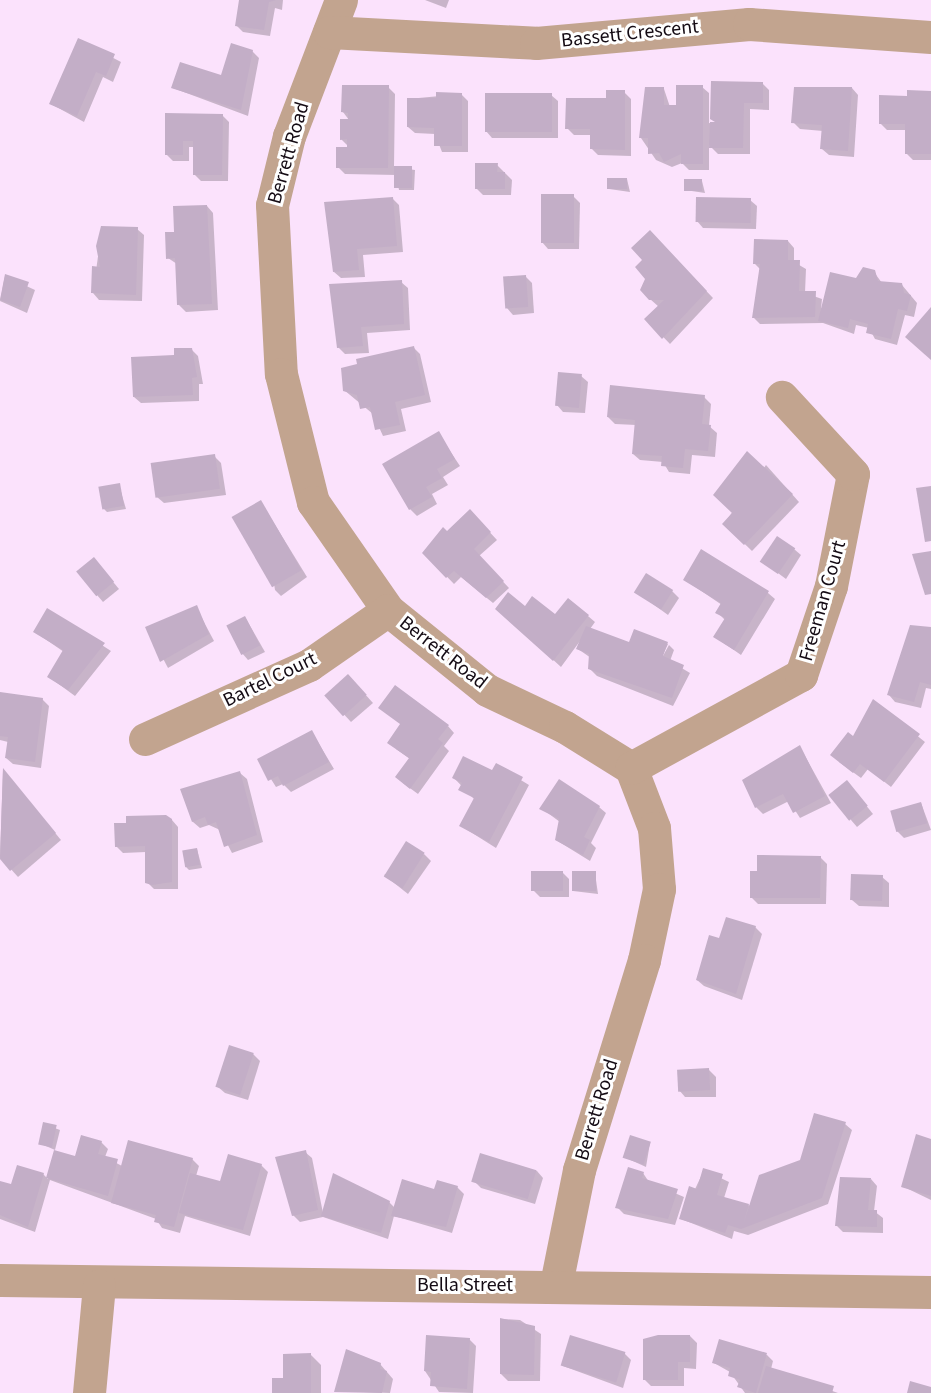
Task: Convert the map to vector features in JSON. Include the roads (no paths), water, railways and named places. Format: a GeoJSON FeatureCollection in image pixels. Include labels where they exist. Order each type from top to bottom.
{"type":"FeatureCollection","features":[{"type":"Feature","properties":{"kind":"street","name":"Berrett Road"},"geometry":{"type":"LineString","coordinates":[[341,0],[289,136],[272,205],[281,374],[313,502],[388,610],[487,690],[565,727],[631,768],[654,828],[659,889],[644,960],[579,1170],[555,1284]]}},
{"type":"Feature","properties":{"kind":"street","name":"Bassett Crescent"},"geometry":{"type":"LineString","coordinates":[[328,32],[536,43],[749,24],[931,37]]}},
{"type":"Feature","properties":{"kind":"street","name":"Freeman Court"},"geometry":{"type":"LineString","coordinates":[[631,768],[801,675],[831,586],[853,474],[782,397]]}},
{"type":"Feature","properties":{"kind":"street","name":"Bartel Court"},"geometry":{"type":"LineString","coordinates":[[145,739],[309,665],[388,610]]}},
{"type":"Feature","properties":{"kind":"street","name":"Bella Street"},"geometry":{"type":"LineString","coordinates":[[0,1280],[99,1285],[555,1284],[931,1292]]}},
{"type":"Feature","properties":{"kind":"street"},"geometry":{"type":"LineString","coordinates":[[89,1393],[99,1285]]}}]}
